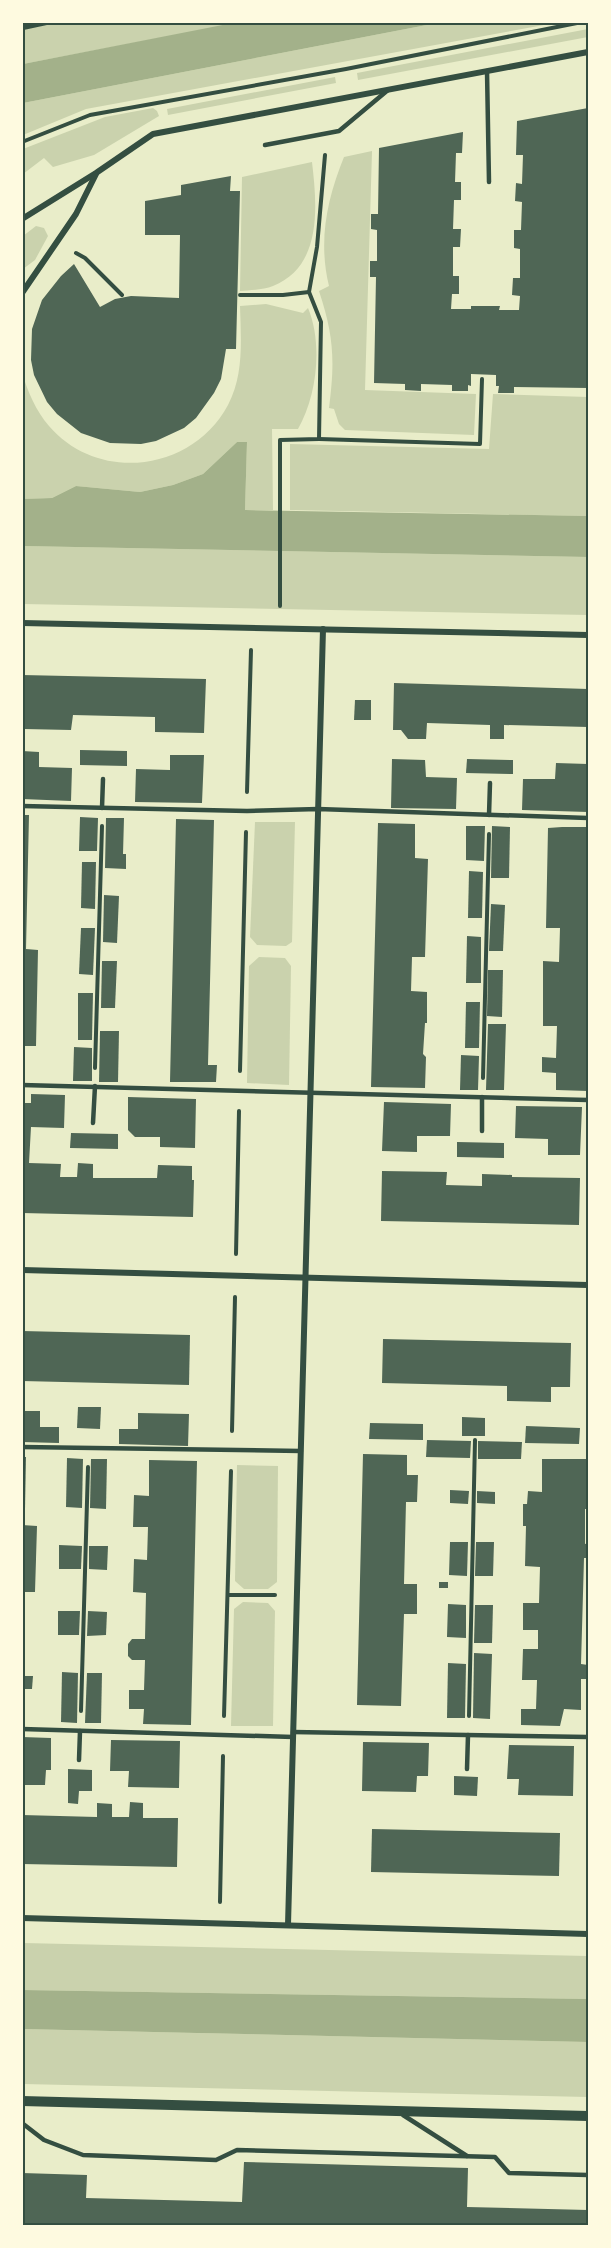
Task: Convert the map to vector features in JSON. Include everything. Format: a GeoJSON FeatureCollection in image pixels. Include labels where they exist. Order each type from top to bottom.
{"type":"FeatureCollection","features":[{"type":"Feature","properties":{"kind":"street"},"geometry":{"type":"LineString","coordinates":[[22,219],[153,134],[588,52]]}},
{"type":"Feature","properties":{"kind":"street"},"geometry":{"type":"LineString","coordinates":[[22,293],[76,214],[96,173]]}},
{"type":"Feature","properties":{"kind":"street"},"geometry":{"type":"LineString","coordinates":[[22,623],[588,635]]}},
{"type":"Feature","properties":{"kind":"street"},"geometry":{"type":"LineString","coordinates":[[288,1925],[322,629]]}},
{"type":"Feature","properties":{"kind":"street"},"geometry":{"type":"LineString","coordinates":[[22,1270],[588,1285]]}},
{"type":"Feature","properties":{"kind":"street"},"geometry":{"type":"LineString","coordinates":[[22,1918],[588,1934]]}},
{"type":"Feature","properties":{"kind":"street"},"geometry":{"type":"LineString","coordinates":[[22,2102],[588,2116]]}},
{"type":"Feature","properties":{"kind":"lane"},"geometry":{"type":"LineString","coordinates":[[22,28],[51,22]]}},
{"type":"Feature","properties":{"kind":"lane"},"geometry":{"type":"LineString","coordinates":[[487,71],[489,183]]}},
{"type":"Feature","properties":{"kind":"lane"},"geometry":{"type":"LineString","coordinates":[[265,145],[339,131],[388,90]]}},
{"type":"Feature","properties":{"kind":"lane"},"geometry":{"type":"LineString","coordinates":[[102,808],[103,779]]}},
{"type":"Feature","properties":{"kind":"lane"},"geometry":{"type":"LineString","coordinates":[[489,815],[490,783]]}},
{"type":"Feature","properties":{"kind":"lane"},"geometry":{"type":"LineString","coordinates":[[22,806],[247,811],[318,809],[588,818]]}},
{"type":"Feature","properties":{"kind":"lane"},"geometry":{"type":"LineString","coordinates":[[22,1085],[588,1100]]}},
{"type":"Feature","properties":{"kind":"lane"},"geometry":{"type":"LineString","coordinates":[[93,1123],[95,1086]]}},
{"type":"Feature","properties":{"kind":"lane"},"geometry":{"type":"LineString","coordinates":[[482,1097],[482,1131]]}},
{"type":"Feature","properties":{"kind":"lane"},"geometry":{"type":"LineString","coordinates":[[22,1447],[301,1451]]}},
{"type":"Feature","properties":{"kind":"lane"},"geometry":{"type":"LineString","coordinates":[[22,1729],[293,1735],[588,1737]]}},
{"type":"Feature","properties":{"kind":"lane"},"geometry":{"type":"LineString","coordinates":[[79,1760],[80,1731]]}},
{"type":"Feature","properties":{"kind":"lane"},"geometry":{"type":"LineString","coordinates":[[467,1769],[468,1735]]}},
{"type":"Feature","properties":{"kind":"lane"},"geometry":{"type":"LineString","coordinates":[[398,2111],[469,2157]]}},
{"type":"Feature","properties":{"kind":"lane"},"geometry":{"type":"LineString","coordinates":[[22,2123],[44,2140],[83,2155],[216,2160],[237,2150],[495,2157],[510,2173],[588,2175]]}},
{"type":"Feature","properties":{"kind":"path"},"geometry":{"type":"LineString","coordinates":[[22,142],[90,115],[346,69],[582,22]]}},
{"type":"Feature","properties":{"kind":"path"},"geometry":{"type":"LineString","coordinates":[[346,69],[350,96]]}},
{"type":"Feature","properties":{"kind":"path"},"geometry":{"type":"LineString","coordinates":[[319,439],[321,322],[309,292],[317,247],[325,155],[336,150]]}},
{"type":"Feature","properties":{"kind":"path"},"geometry":{"type":"LineString","coordinates":[[57,242],[85,258],[122,295]]}},
{"type":"Feature","properties":{"kind":"path"},"geometry":{"type":"LineString","coordinates":[[240,295],[283,295],[309,292]]}},
{"type":"Feature","properties":{"kind":"path"},"geometry":{"type":"LineString","coordinates":[[280,628],[280,440],[480,444],[482,379]]}},
{"type":"Feature","properties":{"kind":"path"},"geometry":{"type":"LineString","coordinates":[[95,1086],[102,808]]}},
{"type":"Feature","properties":{"kind":"path"},"geometry":{"type":"LineString","coordinates":[[482,1097],[489,815]]}},
{"type":"Feature","properties":{"kind":"path"},"geometry":{"type":"LineString","coordinates":[[468,1735],[475,1440]]}},
{"type":"Feature","properties":{"kind":"path"},"geometry":{"type":"LineString","coordinates":[[80,1731],[88,1448]]}},
{"type":"Feature","properties":{"kind":"path"},"geometry":{"type":"LineString","coordinates":[[228,1594],[297,1595]]}},
{"type":"Feature","properties":{"kind":"shaded area"},"geometry":{"type":"Polygon","coordinates":[[[238,22],[437,23],[23,103],[23,64],[238,22]]]}},
{"type":"Feature","properties":{"kind":"shaded area"},"geometry":{"type":"Polygon","coordinates":[[[23,23],[238,23],[23,64],[23,23]]]}},
{"type":"Feature","properties":{"kind":"shaded area"},"geometry":{"type":"Polygon","coordinates":[[[437,23],[555,23],[86,109],[23,135],[23,103],[437,23]]]}},
{"type":"Feature","properties":{"kind":"shaded area"},"geometry":{"type":"Polygon","coordinates":[[[588,29],[588,37],[358,80],[357,73],[588,29]]]}},
{"type":"Feature","properties":{"kind":"shaded area"},"geometry":{"type":"Polygon","coordinates":[[[335,77],[336,83],[168,115],[167,109],[335,77]]]}},
{"type":"Feature","properties":{"kind":"shaded area"},"geometry":{"type":"Polygon","coordinates":[[[153,108],[159,116],[94,155],[53,167],[44,158],[23,174],[23,149],[105,117],[153,108]]]}},
{"type":"Feature","properties":{"kind":"shaded area"},"geometry":{"type":"Polygon","coordinates":[[[372,151],[365,390],[476,394],[474,435],[345,430],[339,424],[334,409],[329,408],[332,349],[328,322],[319,291],[329,286],[324,253],[326,220],[344,157],[372,151]]]}},
{"type":"Feature","properties":{"kind":"shaded area"},"geometry":{"type":"Polygon","coordinates":[[[312,162],[315,215],[309,249],[301,264],[289,277],[273,286],[240,291],[242,177],[312,162]]]}},
{"type":"Feature","properties":{"kind":"shaded area"},"geometry":{"type":"Polygon","coordinates":[[[36,226],[44,228],[48,236],[35,260],[23,269],[23,236],[36,226]]]}},
{"type":"Feature","properties":{"kind":"shaded area"},"geometry":{"type":"Polygon","coordinates":[[[266,304],[303,313],[308,308],[313,322],[316,353],[316,370],[310,401],[298,429],[272,429],[273,510],[245,510],[247,442],[237,442],[203,474],[173,485],[140,492],[76,486],[52,498],[23,499],[22,373],[40,414],[49,426],[70,444],[93,456],[118,462],[144,462],[169,456],[192,444],[212,427],[228,405],[237,382],[239,369],[240,306],[266,304]]]}},
{"type":"Feature","properties":{"kind":"shaded area"},"geometry":{"type":"Polygon","coordinates":[[[493,394],[588,397],[588,516],[290,510],[290,444],[489,449],[493,394]]]}},
{"type":"Feature","properties":{"kind":"shaded area"},"geometry":{"type":"Polygon","coordinates":[[[237,442],[247,442],[245,510],[588,516],[588,557],[23,546],[22,499],[52,498],[76,486],[140,492],[173,485],[203,474],[237,442]]]}},
{"type":"Feature","properties":{"kind":"shaded area"},"geometry":{"type":"Polygon","coordinates":[[[23,546],[588,557],[588,615],[23,604],[23,546]]]}},
{"type":"Feature","properties":{"kind":"shaded area"},"geometry":{"type":"Polygon","coordinates":[[[255,822],[295,822],[292,942],[286,946],[257,945],[250,937],[255,822]]]}},
{"type":"Feature","properties":{"kind":"shaded area"},"geometry":{"type":"Polygon","coordinates":[[[259,957],[285,958],[291,966],[289,1085],[247,1083],[249,966],[259,957]]]}},
{"type":"Feature","properties":{"kind":"shaded area"},"geometry":{"type":"Polygon","coordinates":[[[237,1465],[278,1466],[277,1582],[268,1589],[244,1589],[235,1581],[237,1465]]]}},
{"type":"Feature","properties":{"kind":"shaded area"},"geometry":{"type":"Polygon","coordinates":[[[243,1602],[268,1603],[275,1611],[273,1726],[231,1726],[234,1609],[243,1602]]]}},
{"type":"Feature","properties":{"kind":"shaded area"},"geometry":{"type":"Polygon","coordinates":[[[23,1943],[588,1956],[588,1999],[23,1990],[23,1943]]]}},
{"type":"Feature","properties":{"kind":"shaded area"},"geometry":{"type":"Polygon","coordinates":[[[23,1990],[588,1999],[588,2042],[23,2029],[23,1990]]]}},
{"type":"Feature","properties":{"kind":"shaded area"},"geometry":{"type":"Polygon","coordinates":[[[23,2029],[588,2042],[588,2097],[23,2084],[23,2029]]]}},
{"type":"Feature","properties":{"kind":"building"},"geometry":{"type":"Polygon","coordinates":[[[588,108],[588,388],[514,387],[514,393],[498,393],[496,375],[471,374],[471,386],[468,385],[468,391],[452,391],[452,385],[421,384],[421,391],[405,390],[405,384],[374,383],[376,277],[370,277],[370,261],[377,261],[377,230],[371,229],[371,214],[378,214],[379,148],[463,132],[462,153],[456,153],[455,182],[461,182],[461,200],[454,200],[453,229],[461,229],[460,247],[453,247],[453,276],[459,276],[459,294],[452,294],[451,309],[500,306],[499,310],[519,310],[520,296],[512,295],[513,278],[520,278],[520,249],[514,248],[514,230],[521,230],[522,202],[515,201],[516,183],[522,184],[523,155],[516,155],[517,121],[588,108]]]}},
{"type":"Feature","properties":{"kind":"building"},"geometry":{"type":"Polygon","coordinates":[[[231,176],[230,191],[240,191],[236,349],[226,349],[221,379],[214,393],[196,418],[184,428],[156,441],[141,444],[110,443],[81,433],[57,414],[47,402],[34,375],[31,360],[32,329],[42,300],[74,264],[100,307],[115,299],[131,296],[179,298],[180,235],[145,235],[145,201],[181,195],[181,185],[231,176]]]}},
{"type":"Feature","properties":{"kind":"building"},"geometry":{"type":"Polygon","coordinates":[[[22,675],[206,679],[204,733],[155,732],[155,717],[73,715],[71,730],[24,729],[22,675]]]}},
{"type":"Feature","properties":{"kind":"building"},"geometry":{"type":"Polygon","coordinates":[[[394,683],[588,689],[588,727],[504,725],[504,739],[490,739],[490,725],[427,723],[426,739],[408,739],[401,730],[393,730],[394,683]]]}},
{"type":"Feature","properties":{"kind":"building"},"geometry":{"type":"Polygon","coordinates":[[[355,700],[371,700],[371,720],[354,720],[355,700]]]}},
{"type":"Feature","properties":{"kind":"building"},"geometry":{"type":"Polygon","coordinates":[[[80,750],[127,751],[127,766],[80,765],[80,750]]]}},
{"type":"Feature","properties":{"kind":"building"},"geometry":{"type":"Polygon","coordinates":[[[22,751],[39,752],[39,767],[72,768],[71,801],[22,799],[22,751]]]}},
{"type":"Feature","properties":{"kind":"building"},"geometry":{"type":"Polygon","coordinates":[[[170,755],[204,755],[202,803],[135,802],[136,769],[170,770],[170,755]]]}},
{"type":"Feature","properties":{"kind":"building"},"geometry":{"type":"Polygon","coordinates":[[[392,759],[425,760],[426,777],[457,778],[456,809],[391,808],[392,759]]]}},
{"type":"Feature","properties":{"kind":"building"},"geometry":{"type":"Polygon","coordinates":[[[467,759],[513,760],[513,774],[466,773],[467,759]]]}},
{"type":"Feature","properties":{"kind":"building"},"geometry":{"type":"Polygon","coordinates":[[[556,763],[588,764],[588,812],[522,810],[523,779],[555,779],[556,763]]]}},
{"type":"Feature","properties":{"kind":"building"},"geometry":{"type":"Polygon","coordinates":[[[22,815],[29,815],[26,949],[38,950],[36,1046],[22,1046],[22,815]]]}},
{"type":"Feature","properties":{"kind":"building"},"geometry":{"type":"Polygon","coordinates":[[[80,817],[98,818],[97,851],[79,851],[80,817]]]}},
{"type":"Feature","properties":{"kind":"building"},"geometry":{"type":"Polygon","coordinates":[[[106,818],[124,818],[123,854],[126,854],[126,869],[105,868],[106,818]]]}},
{"type":"Feature","properties":{"kind":"building"},"geometry":{"type":"Polygon","coordinates":[[[176,819],[214,820],[208,1065],[217,1065],[216,1082],[170,1082],[176,819]]]}},
{"type":"Feature","properties":{"kind":"building"},"geometry":{"type":"Polygon","coordinates":[[[378,823],[415,824],[415,858],[428,859],[425,957],[412,957],[411,991],[427,992],[427,1023],[425,1023],[423,1054],[426,1057],[425,1088],[371,1087],[378,823]]]}},
{"type":"Feature","properties":{"kind":"building"},"geometry":{"type":"Polygon","coordinates":[[[466,826],[485,826],[484,861],[466,860],[466,826]]]}},
{"type":"Feature","properties":{"kind":"building"},"geometry":{"type":"Polygon","coordinates":[[[492,826],[510,827],[509,878],[491,878],[492,826]]]}},
{"type":"Feature","properties":{"kind":"building"},"geometry":{"type":"Polygon","coordinates":[[[588,827],[588,1091],[556,1090],[556,1073],[542,1072],[542,1057],[556,1058],[557,1026],[543,1026],[543,961],[559,962],[560,928],[546,928],[548,828],[588,827]]]}},
{"type":"Feature","properties":{"kind":"building"},"geometry":{"type":"Polygon","coordinates":[[[82,862],[96,862],[95,909],[81,908],[82,862]]]}},
{"type":"Feature","properties":{"kind":"building"},"geometry":{"type":"Polygon","coordinates":[[[469,871],[483,872],[482,918],[468,918],[469,871]]]}},
{"type":"Feature","properties":{"kind":"building"},"geometry":{"type":"Polygon","coordinates":[[[104,895],[119,896],[117,943],[103,942],[104,895]]]}},
{"type":"Feature","properties":{"kind":"building"},"geometry":{"type":"Polygon","coordinates":[[[491,904],[505,905],[503,951],[489,951],[491,904]]]}},
{"type":"Feature","properties":{"kind":"building"},"geometry":{"type":"Polygon","coordinates":[[[81,928],[95,928],[93,975],[79,974],[81,928]]]}},
{"type":"Feature","properties":{"kind":"building"},"geometry":{"type":"Polygon","coordinates":[[[467,936],[481,937],[481,983],[466,983],[467,936]]]}},
{"type":"Feature","properties":{"kind":"building"},"geometry":{"type":"Polygon","coordinates":[[[102,961],[117,961],[115,1008],[101,1008],[102,961]]]}},
{"type":"Feature","properties":{"kind":"building"},"geometry":{"type":"Polygon","coordinates":[[[488,970],[503,970],[502,1017],[487,1016],[488,970]]]}},
{"type":"Feature","properties":{"kind":"building"},"geometry":{"type":"Polygon","coordinates":[[[78,993],[93,993],[92,1040],[78,1040],[78,993]]]}},
{"type":"Feature","properties":{"kind":"building"},"geometry":{"type":"Polygon","coordinates":[[[466,1002],[480,1002],[479,1048],[465,1048],[466,1002]]]}},
{"type":"Feature","properties":{"kind":"building"},"geometry":{"type":"Polygon","coordinates":[[[488,1024],[506,1024],[504,1090],[486,1090],[488,1024]]]}},
{"type":"Feature","properties":{"kind":"building"},"geometry":{"type":"Polygon","coordinates":[[[100,1031],[119,1031],[118,1082],[99,1082],[100,1031]]]}},
{"type":"Feature","properties":{"kind":"building"},"geometry":{"type":"Polygon","coordinates":[[[74,1047],[92,1048],[92,1081],[73,1081],[74,1047]]]}},
{"type":"Feature","properties":{"kind":"building"},"geometry":{"type":"Polygon","coordinates":[[[461,1055],[479,1056],[478,1090],[460,1090],[461,1055]]]}},
{"type":"Feature","properties":{"kind":"building"},"geometry":{"type":"Polygon","coordinates":[[[31,1094],[65,1095],[64,1128],[31,1127],[29,1163],[61,1164],[60,1177],[77,1177],[78,1163],[93,1164],[93,1178],[157,1178],[158,1165],[192,1166],[193,1217],[22,1213],[22,1103],[31,1103],[31,1094]]]}},
{"type":"Feature","properties":{"kind":"building"},"geometry":{"type":"Polygon","coordinates":[[[128,1097],[196,1099],[195,1148],[160,1147],[160,1137],[135,1137],[128,1130],[128,1097]]]}},
{"type":"Feature","properties":{"kind":"building"},"geometry":{"type":"Polygon","coordinates":[[[384,1102],[451,1104],[450,1136],[417,1136],[417,1152],[382,1151],[384,1102]]]}},
{"type":"Feature","properties":{"kind":"building"},"geometry":{"type":"Polygon","coordinates":[[[516,1106],[582,1107],[580,1155],[548,1155],[548,1139],[515,1138],[516,1106]]]}},
{"type":"Feature","properties":{"kind":"building"},"geometry":{"type":"Polygon","coordinates":[[[71,1133],[118,1134],[118,1149],[70,1148],[71,1133]]]}},
{"type":"Feature","properties":{"kind":"building"},"geometry":{"type":"Polygon","coordinates":[[[457,1142],[504,1143],[504,1158],[457,1157],[457,1142]]]}},
{"type":"Feature","properties":{"kind":"building"},"geometry":{"type":"Polygon","coordinates":[[[382,1171],[447,1172],[446,1185],[482,1186],[482,1174],[580,1178],[579,1225],[381,1221],[382,1171]]]}},
{"type":"Feature","properties":{"kind":"building"},"geometry":{"type":"Polygon","coordinates":[[[22,1331],[190,1335],[189,1385],[22,1381],[22,1331]]]}},
{"type":"Feature","properties":{"kind":"building"},"geometry":{"type":"Polygon","coordinates":[[[383,1339],[571,1343],[570,1387],[551,1387],[551,1402],[507,1401],[507,1386],[382,1383],[383,1339]]]}},
{"type":"Feature","properties":{"kind":"building"},"geometry":{"type":"Polygon","coordinates":[[[78,1407],[101,1407],[100,1429],[77,1428],[78,1407]]]}},
{"type":"Feature","properties":{"kind":"building"},"geometry":{"type":"Polygon","coordinates":[[[22,1411],[40,1411],[40,1427],[59,1427],[59,1443],[22,1442],[22,1411]]]}},
{"type":"Feature","properties":{"kind":"building"},"geometry":{"type":"Polygon","coordinates":[[[138,1413],[189,1414],[188,1446],[119,1444],[119,1429],[138,1429],[138,1413]]]}},
{"type":"Feature","properties":{"kind":"building"},"geometry":{"type":"Polygon","coordinates":[[[462,1417],[485,1418],[485,1436],[462,1436],[462,1417]]]}},
{"type":"Feature","properties":{"kind":"building"},"geometry":{"type":"Polygon","coordinates":[[[370,1423],[423,1424],[423,1440],[369,1439],[370,1423]]]}},
{"type":"Feature","properties":{"kind":"building"},"geometry":{"type":"Polygon","coordinates":[[[526,1426],[580,1428],[579,1444],[525,1443],[526,1426]]]}},
{"type":"Feature","properties":{"kind":"building"},"geometry":{"type":"Polygon","coordinates":[[[427,1440],[471,1441],[470,1458],[426,1457],[427,1440]]]}},
{"type":"Feature","properties":{"kind":"building"},"geometry":{"type":"Polygon","coordinates":[[[478,1441],[522,1442],[521,1459],[478,1459],[478,1441]]]}},
{"type":"Feature","properties":{"kind":"building"},"geometry":{"type":"Polygon","coordinates":[[[363,1454],[407,1455],[407,1475],[418,1475],[417,1502],[406,1502],[404,1584],[417,1584],[417,1614],[404,1614],[401,1706],[357,1705],[363,1454]]]}},
{"type":"Feature","properties":{"kind":"building"},"geometry":{"type":"Polygon","coordinates":[[[22,1457],[26,1457],[25,1509],[22,1509],[22,1457]]]}},
{"type":"Feature","properties":{"kind":"building"},"geometry":{"type":"Polygon","coordinates":[[[67,1458],[83,1459],[82,1508],[66,1507],[67,1458]]]}},
{"type":"Feature","properties":{"kind":"building"},"geometry":{"type":"Polygon","coordinates":[[[91,1459],[107,1459],[106,1509],[90,1508],[91,1459]]]}},
{"type":"Feature","properties":{"kind":"building"},"geometry":{"type":"Polygon","coordinates":[[[542,1459],[587,1459],[588,1509],[585,1509],[585,1544],[588,1543],[588,1558],[584,1558],[581,1664],[588,1665],[588,1679],[581,1679],[581,1710],[564,1709],[560,1726],[521,1725],[521,1709],[536,1709],[537,1680],[522,1680],[523,1649],[538,1649],[538,1630],[523,1630],[523,1603],[539,1603],[540,1567],[525,1566],[526,1526],[523,1526],[523,1504],[527,1504],[528,1491],[542,1492],[542,1459]]]}},
{"type":"Feature","properties":{"kind":"building"},"geometry":{"type":"Polygon","coordinates":[[[149,1460],[197,1461],[191,1725],[143,1724],[144,1709],[129,1709],[129,1690],[144,1690],[145,1660],[132,1660],[128,1656],[128,1644],[132,1639],[145,1639],[146,1593],[133,1592],[134,1559],[147,1560],[148,1527],[133,1527],[134,1495],[149,1496],[149,1460]]]}},
{"type":"Feature","properties":{"kind":"building"},"geometry":{"type":"Polygon","coordinates":[[[450,1490],[469,1491],[468,1504],[450,1503],[450,1490]]]}},
{"type":"Feature","properties":{"kind":"building"},"geometry":{"type":"Polygon","coordinates":[[[477,1491],[495,1492],[495,1504],[477,1503],[477,1491]]]}},
{"type":"Feature","properties":{"kind":"building"},"geometry":{"type":"Polygon","coordinates":[[[22,1525],[37,1526],[35,1592],[22,1592],[22,1525]]]}},
{"type":"Feature","properties":{"kind":"building"},"geometry":{"type":"Polygon","coordinates":[[[450,1542],[468,1542],[467,1576],[449,1575],[450,1542]]]}},
{"type":"Feature","properties":{"kind":"building"},"geometry":{"type":"Polygon","coordinates":[[[476,1542],[494,1542],[493,1576],[475,1576],[476,1542]]]}},
{"type":"Feature","properties":{"kind":"building"},"geometry":{"type":"Polygon","coordinates":[[[59,1545],[82,1546],[81,1569],[59,1569],[59,1545]]]}},
{"type":"Feature","properties":{"kind":"building"},"geometry":{"type":"Polygon","coordinates":[[[89,1546],[108,1546],[107,1570],[89,1569],[89,1546]]]}},
{"type":"Feature","properties":{"kind":"building"},"geometry":{"type":"Polygon","coordinates":[[[439,1582],[448,1582],[448,1588],[439,1588],[439,1582]]]}},
{"type":"Feature","properties":{"kind":"building"},"geometry":{"type":"Polygon","coordinates":[[[448,1604],[466,1605],[466,1638],[447,1637],[448,1604]]]}},
{"type":"Feature","properties":{"kind":"building"},"geometry":{"type":"Polygon","coordinates":[[[475,1605],[493,1605],[492,1643],[474,1643],[475,1605]]]}},
{"type":"Feature","properties":{"kind":"building"},"geometry":{"type":"Polygon","coordinates":[[[58,1611],[80,1611],[79,1635],[58,1635],[58,1611]]]}},
{"type":"Feature","properties":{"kind":"building"},"geometry":{"type":"Polygon","coordinates":[[[88,1611],[107,1612],[106,1635],[87,1636],[88,1611]]]}},
{"type":"Feature","properties":{"kind":"building"},"geometry":{"type":"Polygon","coordinates":[[[474,1653],[492,1654],[490,1719],[473,1718],[474,1653]]]}},
{"type":"Feature","properties":{"kind":"building"},"geometry":{"type":"Polygon","coordinates":[[[448,1663],[466,1664],[465,1718],[447,1718],[448,1663]]]}},
{"type":"Feature","properties":{"kind":"building"},"geometry":{"type":"Polygon","coordinates":[[[62,1672],[78,1673],[77,1723],[61,1722],[62,1672]]]}},
{"type":"Feature","properties":{"kind":"building"},"geometry":{"type":"Polygon","coordinates":[[[87,1673],[102,1673],[101,1723],[85,1723],[87,1673]]]}},
{"type":"Feature","properties":{"kind":"building"},"geometry":{"type":"Polygon","coordinates":[[[22,1676],[33,1676],[32,1689],[22,1689],[22,1676]]]}},
{"type":"Feature","properties":{"kind":"building"},"geometry":{"type":"Polygon","coordinates":[[[22,1737],[51,1738],[51,1770],[46,1770],[45,1785],[22,1785],[22,1737]]]}},
{"type":"Feature","properties":{"kind":"building"},"geometry":{"type":"Polygon","coordinates":[[[111,1740],[180,1741],[179,1788],[128,1787],[129,1771],[110,1771],[111,1740]]]}},
{"type":"Feature","properties":{"kind":"building"},"geometry":{"type":"Polygon","coordinates":[[[363,1742],[429,1743],[428,1776],[417,1776],[416,1792],[362,1791],[363,1742]]]}},
{"type":"Feature","properties":{"kind":"building"},"geometry":{"type":"Polygon","coordinates":[[[509,1745],[574,1746],[573,1796],[518,1795],[519,1779],[507,1779],[509,1745]]]}},
{"type":"Feature","properties":{"kind":"building"},"geometry":{"type":"Polygon","coordinates":[[[68,1769],[92,1770],[92,1791],[79,1791],[78,1804],[68,1803],[68,1769]]]}},
{"type":"Feature","properties":{"kind":"building"},"geometry":{"type":"Polygon","coordinates":[[[454,1776],[478,1777],[477,1796],[454,1795],[454,1776]]]}},
{"type":"Feature","properties":{"kind":"building"},"geometry":{"type":"Polygon","coordinates":[[[130,1802],[143,1803],[143,1818],[178,1818],[177,1867],[22,1864],[22,1815],[97,1817],[97,1803],[112,1804],[112,1817],[129,1817],[130,1802]]]}},
{"type":"Feature","properties":{"kind":"building"},"geometry":{"type":"Polygon","coordinates":[[[372,1829],[560,1833],[559,1876],[371,1872],[372,1829]]]}},
{"type":"Feature","properties":{"kind":"building"},"geometry":{"type":"Polygon","coordinates":[[[244,2162],[468,2168],[467,2207],[588,2210],[588,2226],[22,2226],[22,2173],[87,2175],[86,2198],[242,2202],[244,2162]]]}}]}
